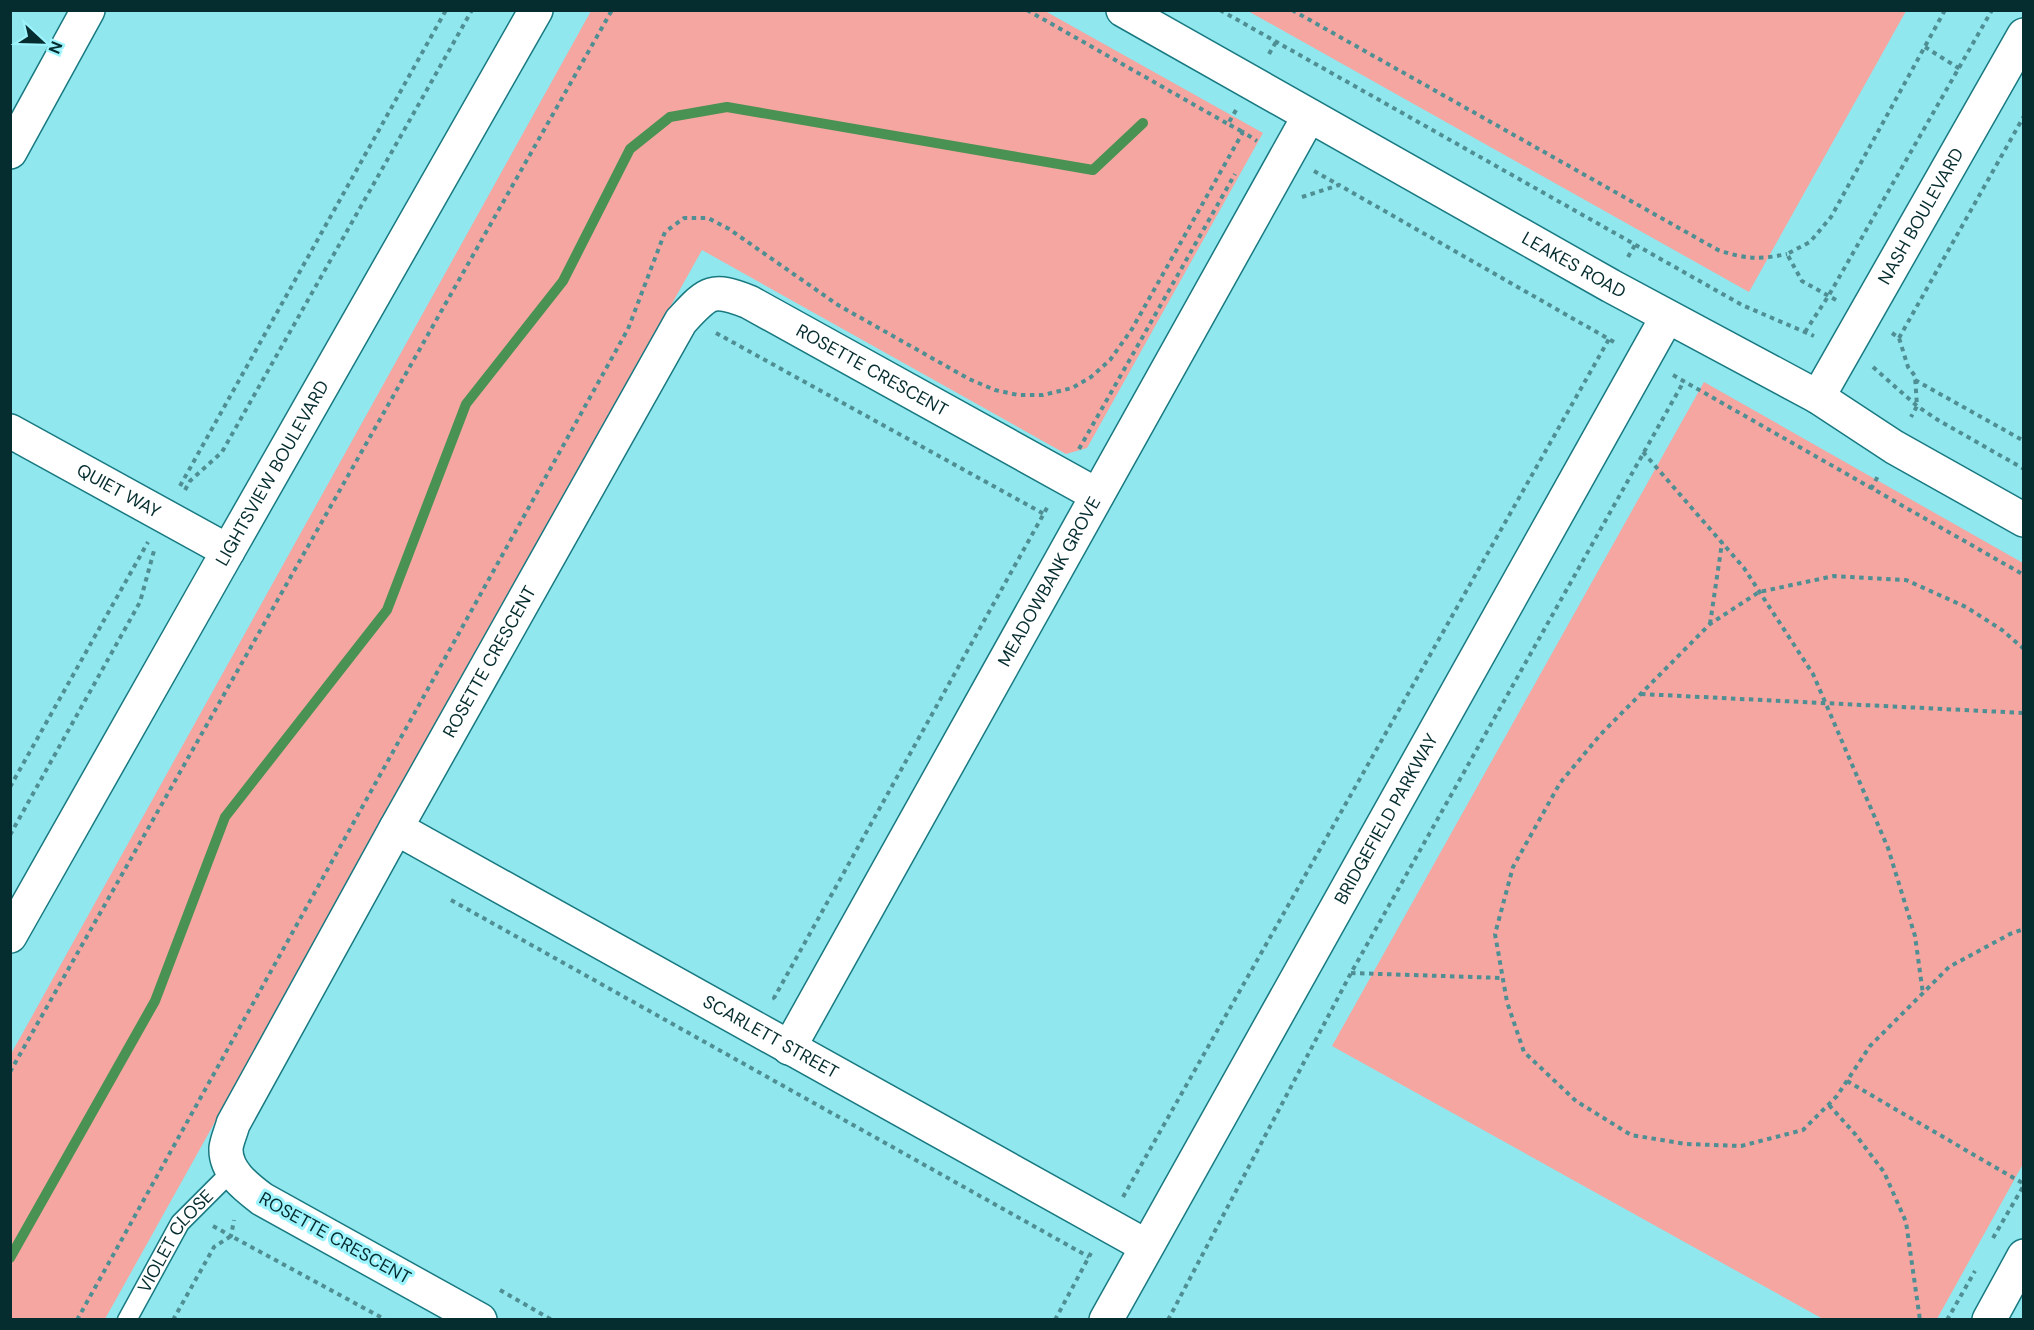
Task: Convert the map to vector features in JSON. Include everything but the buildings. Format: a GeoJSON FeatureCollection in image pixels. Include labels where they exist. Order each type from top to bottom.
{"type":"FeatureCollection","features":[{"type":"Feature","properties":{"kind":"street"},"geometry":{"type":"LineString","coordinates":[[10,152],[88,10]]}},
{"type":"Feature","properties":{"kind":"street","name":"LIGHTSVIEW BOULEVARD"},"geometry":{"type":"LineString","coordinates":[[10,936],[537,10]]}},
{"type":"Feature","properties":{"kind":"street","name":"LEAKES ROAD"},"geometry":{"type":"LineString","coordinates":[[1123,10],[1667,317],[1818,397],[1894,447],[2024,520]]}},
{"type":"Feature","properties":{"kind":"street","name":"NASH BOULEVARD"},"geometry":{"type":"LineString","coordinates":[[1818,397],[2021,45]]}},
{"type":"Feature","properties":{"kind":"street","name":"MEADOWBANK GROVE"},"geometry":{"type":"LineString","coordinates":[[789,1048],[1309,116]]}},
{"type":"Feature","properties":{"kind":"street","name":"ROSETTE CRESCENT"},"geometry":{"type":"LineString","coordinates":[[480,1320],[262,1199],[242,1183],[232,1171],[226,1150],[233,1124],[396,828],[686,316],[709,294],[728,294],[749,302],[1097,495]]}},
{"type":"Feature","properties":{"kind":"street","name":"BRIDGEFIELD PARKWAY"},"geometry":{"type":"LineString","coordinates":[[1106,1320],[1667,317]]}},
{"type":"Feature","properties":{"kind":"street","name":"QUIET WAY"},"geometry":{"type":"LineString","coordinates":[[10,430],[228,551]]}},
{"type":"Feature","properties":{"kind":"street","name":"SCARLETT STREET"},"geometry":{"type":"LineString","coordinates":[[396,828],[1146,1246]]}},
{"type":"Feature","properties":{"kind":"street"},"geometry":{"type":"LineString","coordinates":[[1989,1320],[2024,1256]]}},
{"type":"Feature","properties":{"kind":"lane","name":"VIOLET CLOSE"},"geometry":{"type":"LineString","coordinates":[[127,1320],[180,1223],[232,1171]]}},
{"type":"Feature","properties":{"kind":"path"},"geometry":{"type":"LineString","coordinates":[[10,788],[166,517],[446,10]]}},
{"type":"Feature","properties":{"kind":"path"},"geometry":{"type":"LineString","coordinates":[[10,835],[140,602],[166,517],[190,481],[222,452],[472,10]]}},
{"type":"Feature","properties":{"kind":"path"},"geometry":{"type":"LineString","coordinates":[[10,1072],[612,10]]}},
{"type":"Feature","properties":{"kind":"path"},"geometry":{"type":"LineString","coordinates":[[1027,10],[1228,124]]}},
{"type":"Feature","properties":{"kind":"path"},"geometry":{"type":"LineString","coordinates":[[1220,10],[1742,305],[1846,350],[1869,363],[1917,406],[2024,469]]}},
{"type":"Feature","properties":{"kind":"path"},"geometry":{"type":"LineString","coordinates":[[1292,10],[1718,250],[1738,257],[1760,259],[1786,254],[1809,242],[1831,217],[1945,10]]}},
{"type":"Feature","properties":{"kind":"path"},"geometry":{"type":"LineString","coordinates":[[1805,332],[1829,296],[1992,10]]}},
{"type":"Feature","properties":{"kind":"path"},"geometry":{"type":"LineString","coordinates":[[1899,338],[2024,116]]}},
{"type":"Feature","properties":{"kind":"path"},"geometry":{"type":"LineString","coordinates":[[77,1320],[628,329],[665,232],[684,218],[708,218],[729,229],[838,305],[969,379],[1003,392],[1018,395],[1043,395],[1072,388],[1090,377],[1110,360],[1132,329],[1243,132],[2024,575]]}},
{"type":"Feature","properties":{"kind":"path"},"geometry":{"type":"LineString","coordinates":[[1249,150],[1255,140]]}},
{"type":"Feature","properties":{"kind":"path"},"geometry":{"type":"LineString","coordinates":[[806,1017],[774,998],[1063,477],[1237,170]]}},
{"type":"Feature","properties":{"kind":"path"},"geometry":{"type":"LineString","coordinates":[[1299,198],[1339,186]]}},
{"type":"Feature","properties":{"kind":"path"},"geometry":{"type":"LineString","coordinates":[[1786,254],[1802,281]]}},
{"type":"Feature","properties":{"kind":"path"},"geometry":{"type":"LineString","coordinates":[[686,316],[1044,514]]}},
{"type":"Feature","properties":{"kind":"path"},"geometry":{"type":"LineString","coordinates":[[1865,317],[1899,338],[1908,368],[1915,376],[1917,406],[1870,489]]}},
{"type":"Feature","properties":{"kind":"path"},"geometry":{"type":"LineString","coordinates":[[1055,1320],[1609,339]]}},
{"type":"Feature","properties":{"kind":"path"},"geometry":{"type":"LineString","coordinates":[[1915,380],[2024,441]]}},
{"type":"Feature","properties":{"kind":"path"},"geometry":{"type":"LineString","coordinates":[[1168,1320],[1351,973],[1684,381]]}},
{"type":"Feature","properties":{"kind":"path"},"geometry":{"type":"LineString","coordinates":[[1643,452],[1743,568],[1813,674],[1888,848],[1915,936],[1923,994]]}},
{"type":"Feature","properties":{"kind":"path"},"geometry":{"type":"LineString","coordinates":[[1710,624],[1722,542]]}},
{"type":"Feature","properties":{"kind":"path"},"geometry":{"type":"LineString","coordinates":[[2024,649],[2002,630],[1966,607],[1906,580],[1834,576],[1759,592],[1710,624],[1601,734],[1560,783],[1513,867],[1495,934],[1507,1002],[1524,1052],[1576,1101],[1632,1135],[1686,1144],[1742,1146],[1803,1130],[1829,1105],[1870,1046],[1949,968],[2010,934],[2024,929]]}},
{"type":"Feature","properties":{"kind":"path"},"geometry":{"type":"LineString","coordinates":[[1640,694],[2024,713]]}},
{"type":"Feature","properties":{"kind":"path"},"geometry":{"type":"LineString","coordinates":[[449,899],[1089,1257]]}},
{"type":"Feature","properties":{"kind":"path"},"geometry":{"type":"LineString","coordinates":[[1351,973],[1503,978]]}},
{"type":"Feature","properties":{"kind":"path"},"geometry":{"type":"LineString","coordinates":[[1847,1082],[2024,1184]]}},
{"type":"Feature","properties":{"kind":"path"},"geometry":{"type":"LineString","coordinates":[[1829,1105],[1884,1172],[1906,1222],[1920,1320]]}},
{"type":"Feature","properties":{"kind":"path"},"geometry":{"type":"LineString","coordinates":[[173,1320],[214,1247],[231,1236],[386,1320]]}},
{"type":"Feature","properties":{"kind":"shaded area"},"geometry":{"type":"Polygon","coordinates":[[[591,11],[1045,11],[1263,133],[1087,448],[1066,454],[702,250],[105,1319],[11,1320],[11,1054],[591,11]]]}},
{"type":"Feature","properties":{"kind":"shaded area"},"geometry":{"type":"Polygon","coordinates":[[[1248,11],[1906,11],[1749,292],[1248,11]]]}},
{"type":"Feature","properties":{"kind":"shaded area"},"geometry":{"type":"Polygon","coordinates":[[[1704,382],[2023,563],[2023,1164],[1937,1319],[1823,1319],[1332,1046],[1704,382]]]}},
{"type":"Feature","properties":{"kind":"waterway"},"geometry":{"type":"LineString","coordinates":[[10,1258],[155,1001],[225,817],[387,610],[466,404],[563,281],[630,149],[670,117],[727,107],[1093,170],[1143,123]]}}]}
